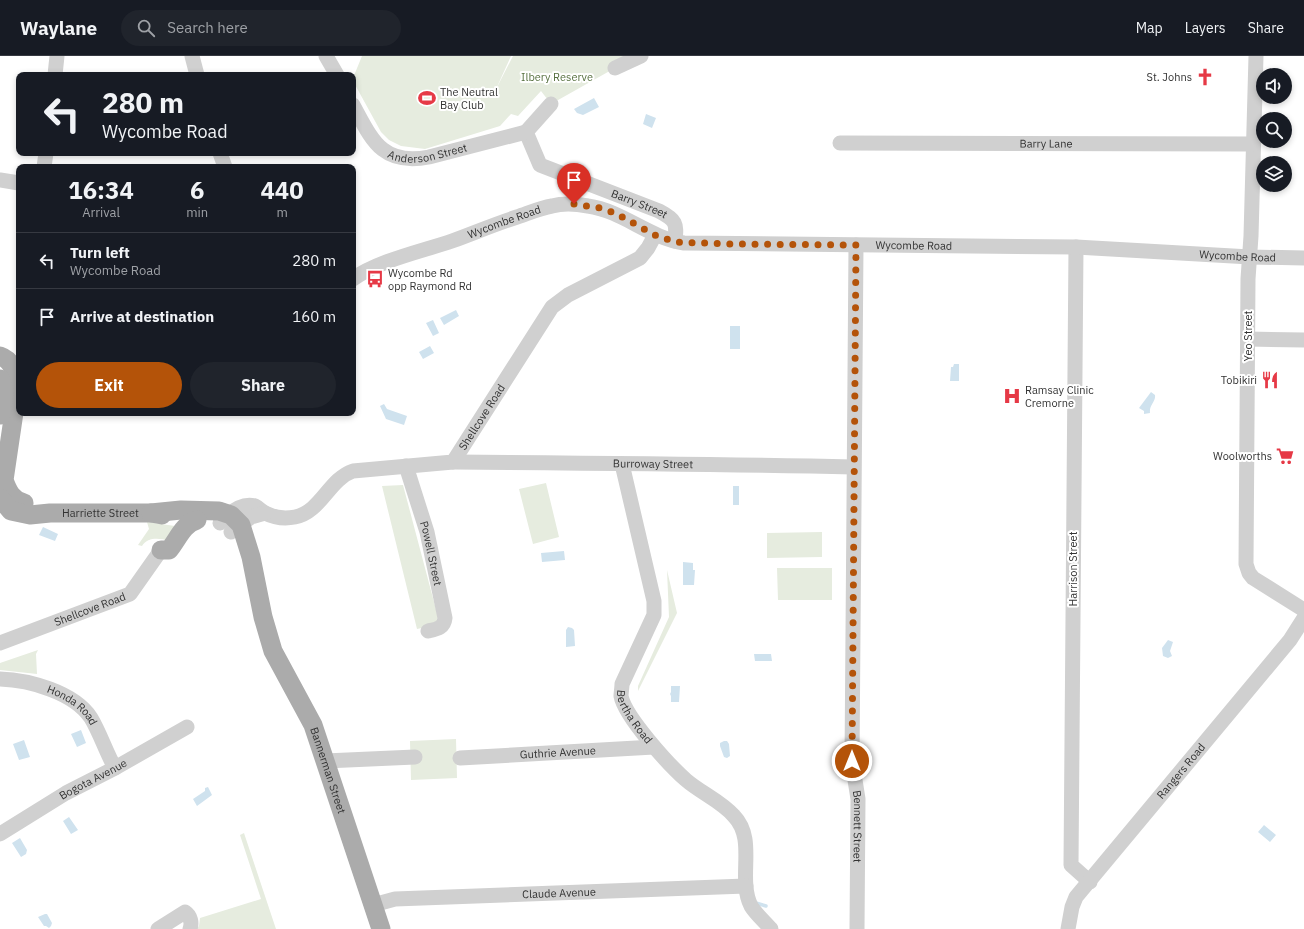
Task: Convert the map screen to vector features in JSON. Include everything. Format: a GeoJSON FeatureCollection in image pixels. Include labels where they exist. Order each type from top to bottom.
{"type":"FeatureCollection","features":[{"type":"Feature","properties":{"kind":"main road","name":"Harriette Street"},"geometry":{"type":"LineString","coordinates":[[0,418],[6,367]]}},
{"type":"Feature","properties":{"kind":"main road","name":"Harriette Street"},"geometry":{"type":"LineString","coordinates":[[6,367],[15,374],[16,383]]}},
{"type":"Feature","properties":{"kind":"main road","name":"Harriette Street"},"geometry":{"type":"LineString","coordinates":[[16,399],[4,480],[9,492],[17,501],[30,504],[50,513]]}},
{"type":"Feature","properties":{"kind":"main road","name":"Harriette Street"},"geometry":{"type":"LineString","coordinates":[[0,498],[11,511],[30,515],[50,513],[151,513],[174,510],[201,510],[219,511],[230,523]]}},
{"type":"Feature","properties":{"kind":"main road","name":"Harriette Street"},"geometry":{"type":"LineString","coordinates":[[151,513],[230,523]]}},
{"type":"Feature","properties":{"kind":"main road"},"geometry":{"type":"LineString","coordinates":[[161,550],[169,550],[184,529],[189,524],[197,520]]}},
{"type":"Feature","properties":{"kind":"main road","name":"Bannerman Street"},"geometry":{"type":"LineString","coordinates":[[230,523],[253,593],[263,617],[274,654],[313,725],[381,929]]}},
{"type":"Feature","properties":{"kind":"street"},"geometry":{"type":"LineString","coordinates":[[55,72],[57,56]]}},
{"type":"Feature","properties":{"kind":"street"},"geometry":{"type":"LineString","coordinates":[[192,56],[196,72]]}},
{"type":"Feature","properties":{"kind":"street"},"geometry":{"type":"LineString","coordinates":[[326,56],[335,72]]}},
{"type":"Feature","properties":{"kind":"street"},"geometry":{"type":"LineString","coordinates":[[616,68],[641,56]]}},
{"type":"Feature","properties":{"kind":"street","name":"Yeo Street"},"geometry":{"type":"LineString","coordinates":[[1256,56],[1250,257],[1248,279],[1246,564],[1249,573],[1253,578],[1304,610]]}},
{"type":"Feature","properties":{"kind":"street"},"geometry":{"type":"LineString","coordinates":[[526,132],[551,104]]}},
{"type":"Feature","properties":{"kind":"street","name":"Anderson Street"},"geometry":{"type":"LineString","coordinates":[[356,109],[374,142],[387,152],[407,159],[429,157],[526,132]]}},
{"type":"Feature","properties":{"kind":"street","name":"Barry Street"},"geometry":{"type":"LineString","coordinates":[[526,132],[540,165],[659,211],[668,216],[673,221],[676,228],[675,242]]}},
{"type":"Feature","properties":{"kind":"street","name":"Barry Lane"},"geometry":{"type":"LineString","coordinates":[[840,143],[1253,144]]}},
{"type":"Feature","properties":{"kind":"street"},"geometry":{"type":"LineString","coordinates":[[0,180],[16,183]]}},
{"type":"Feature","properties":{"kind":"street","name":"Wycombe Road"},"geometry":{"type":"LineString","coordinates":[[356,277],[380,265],[534,211],[560,204],[600,208],[615,213],[655,235],[675,242],[729,244],[1076,247],[1250,257],[1304,258]]}},
{"type":"Feature","properties":{"kind":"street","name":"Shellcove Road"},"geometry":{"type":"LineString","coordinates":[[230,523],[242,508],[250,506],[256,507],[265,513],[285,518],[303,514],[312,507],[335,483],[348,473],[360,470],[453,462],[552,307],[568,295],[640,258],[647,250],[655,235]]}},
{"type":"Feature","properties":{"kind":"street","name":"Bennett Street"},"geometry":{"type":"LineString","coordinates":[[856,245],[853,466],[852,761],[858,799],[857,929]]}},
{"type":"Feature","properties":{"kind":"street","name":"Harrison Street"},"geometry":{"type":"LineString","coordinates":[[1076,247],[1071,865],[1090,882]]}},
{"type":"Feature","properties":{"kind":"street"},"geometry":{"type":"LineString","coordinates":[[1248,339],[1304,340]]}},
{"type":"Feature","properties":{"kind":"street","name":"Burroway Street"},"geometry":{"type":"LineString","coordinates":[[453,462],[853,466]]}},
{"type":"Feature","properties":{"kind":"street","name":"Bertha Road"},"geometry":{"type":"LineString","coordinates":[[622,464],[654,601],[654,615],[622,684],[621,696],[630,714],[654,747],[686,780],[733,814],[741,824],[745,842],[746,886],[752,906],[771,929]]}},
{"type":"Feature","properties":{"kind":"street","name":"Powell Street"},"geometry":{"type":"LineString","coordinates":[[406,466],[427,532],[445,618],[445,623],[442,627],[428,631]]}},
{"type":"Feature","properties":{"kind":"street","name":"Shellcove Road"},"geometry":{"type":"LineString","coordinates":[[0,643],[130,594],[161,550]]}},
{"type":"Feature","properties":{"kind":"street","name":"Rangers Road"},"geometry":{"type":"LineString","coordinates":[[1068,929],[1072,907],[1076,897],[1290,640],[1304,618]]}},
{"type":"Feature","properties":{"kind":"street","name":"Honda Road"},"geometry":{"type":"LineString","coordinates":[[0,679],[27,681],[69,698],[80,705],[91,718],[114,768]]}},
{"type":"Feature","properties":{"kind":"street","name":"Bogota Avenue"},"geometry":{"type":"LineString","coordinates":[[0,834],[66,793],[187,727]]}},
{"type":"Feature","properties":{"kind":"street","name":"Guthrie Avenue"},"geometry":{"type":"LineString","coordinates":[[460,758],[654,747]]}},
{"type":"Feature","properties":{"kind":"street"},"geometry":{"type":"LineString","coordinates":[[325,761],[415,757]]}},
{"type":"Feature","properties":{"kind":"street","name":"Claude Avenue"},"geometry":{"type":"LineString","coordinates":[[373,905],[396,899],[746,886]]}},
{"type":"Feature","properties":{"kind":"street"},"geometry":{"type":"LineString","coordinates":[[158,929],[185,912],[188,914],[191,921],[190,929]]}},
{"type":"Feature","properties":{"kind":"green space","name":"The Neutral Bay Club"},"geometry":{"type":"Polygon","coordinates":[[[362,56],[511,56],[496,89],[513,56],[641,56],[615,68],[551,104],[541,91],[518,116],[511,114],[500,126],[425,149],[401,146],[389,140],[381,132],[356,86],[355,72],[362,56]]]}},
{"type":"Feature","properties":{"kind":"green space"},"geometry":{"type":"Polygon","coordinates":[[[546,483],[559,537],[533,544],[519,489],[546,483]]]}},
{"type":"Feature","properties":{"kind":"green space"},"geometry":{"type":"Polygon","coordinates":[[[403,485],[438,617],[436,625],[417,629],[382,486],[403,485]]]}},
{"type":"Feature","properties":{"kind":"green space"},"geometry":{"type":"Polygon","coordinates":[[[147,522],[175,526],[169,541],[154,539],[147,541],[142,546],[138,545],[149,529],[147,522]]]}},
{"type":"Feature","properties":{"kind":"green space"},"geometry":{"type":"Polygon","coordinates":[[[822,532],[822,557],[767,558],[767,533],[822,532]]]}},
{"type":"Feature","properties":{"kind":"green space"},"geometry":{"type":"Polygon","coordinates":[[[777,568],[832,568],[832,600],[778,600],[777,568]]]}},
{"type":"Feature","properties":{"kind":"green space"},"geometry":{"type":"Polygon","coordinates":[[[667,570],[677,613],[638,691],[638,686],[669,617],[667,570]]]}},
{"type":"Feature","properties":{"kind":"green space"},"geometry":{"type":"Polygon","coordinates":[[[38,650],[36,654],[37,674],[0,670],[0,663],[38,650]]]}},
{"type":"Feature","properties":{"kind":"green space"},"geometry":{"type":"Polygon","coordinates":[[[456,739],[457,778],[411,780],[410,741],[456,739]]]}},
{"type":"Feature","properties":{"kind":"green space"},"geometry":{"type":"Polygon","coordinates":[[[244,833],[276,929],[197,929],[200,918],[261,899],[240,835],[244,833]]]}},
{"type":"Feature","properties":{"kind":"water"},"geometry":{"type":"Polygon","coordinates":[[[594,98],[599,107],[583,115],[577,113],[574,109],[594,98]]]}},
{"type":"Feature","properties":{"kind":"water"},"geometry":{"type":"Polygon","coordinates":[[[646,114],[656,118],[652,128],[643,124],[646,114]]]}},
{"type":"Feature","properties":{"kind":"water"},"geometry":{"type":"Polygon","coordinates":[[[456,310],[459,316],[444,325],[440,318],[456,310]]]}},
{"type":"Feature","properties":{"kind":"water"},"geometry":{"type":"Polygon","coordinates":[[[433,320],[439,333],[433,336],[426,323],[433,320]]]}},
{"type":"Feature","properties":{"kind":"water"},"geometry":{"type":"Polygon","coordinates":[[[730,326],[740,326],[740,349],[730,349],[730,326]]]}},
{"type":"Feature","properties":{"kind":"water"},"geometry":{"type":"Polygon","coordinates":[[[430,346],[434,353],[423,359],[419,352],[430,346]]]}},
{"type":"Feature","properties":{"kind":"water"},"geometry":{"type":"Polygon","coordinates":[[[954,364],[959,364],[959,381],[950,381],[951,367],[953,367],[954,364]]]}},
{"type":"Feature","properties":{"kind":"water"},"geometry":{"type":"Polygon","coordinates":[[[1151,392],[1155,395],[1150,408],[1150,413],[1144,414],[1144,411],[1139,408],[1151,392]]]}},
{"type":"Feature","properties":{"kind":"water"},"geometry":{"type":"Polygon","coordinates":[[[384,404],[387,409],[407,416],[404,425],[386,419],[380,406],[384,404]]]}},
{"type":"Feature","properties":{"kind":"water"},"geometry":{"type":"Polygon","coordinates":[[[733,486],[739,486],[739,505],[733,505],[733,486]]]}},
{"type":"Feature","properties":{"kind":"water"},"geometry":{"type":"Polygon","coordinates":[[[43,527],[58,534],[55,541],[39,535],[43,527]]]}},
{"type":"Feature","properties":{"kind":"water"},"geometry":{"type":"Polygon","coordinates":[[[564,551],[565,560],[542,562],[541,553],[564,551]]]}},
{"type":"Feature","properties":{"kind":"water"},"geometry":{"type":"Polygon","coordinates":[[[683,562],[693,563],[693,570],[695,570],[694,585],[683,585],[683,562]]]}},
{"type":"Feature","properties":{"kind":"water"},"geometry":{"type":"Polygon","coordinates":[[[568,627],[574,630],[575,646],[566,647],[566,630],[568,627]]]}},
{"type":"Feature","properties":{"kind":"water"},"geometry":{"type":"Polygon","coordinates":[[[1168,640],[1173,642],[1170,651],[1172,656],[1168,658],[1163,656],[1162,648],[1168,640]]]}},
{"type":"Feature","properties":{"kind":"water"},"geometry":{"type":"Polygon","coordinates":[[[754,654],[771,654],[772,661],[755,661],[754,654]]]}},
{"type":"Feature","properties":{"kind":"water"},"geometry":{"type":"Polygon","coordinates":[[[671,686],[680,686],[679,702],[671,702],[671,686]]]}},
{"type":"Feature","properties":{"kind":"water"},"geometry":{"type":"Polygon","coordinates":[[[81,730],[86,743],[77,747],[71,734],[81,730]]]}},
{"type":"Feature","properties":{"kind":"water"},"geometry":{"type":"Polygon","coordinates":[[[24,740],[30,757],[19,760],[13,744],[24,740]]]}},
{"type":"Feature","properties":{"kind":"water"},"geometry":{"type":"Polygon","coordinates":[[[727,741],[729,744],[730,756],[727,758],[724,757],[720,746],[720,743],[727,741]]]}},
{"type":"Feature","properties":{"kind":"water"},"geometry":{"type":"Polygon","coordinates":[[[208,787],[212,795],[197,806],[193,799],[205,791],[205,788],[208,787]]]}},
{"type":"Feature","properties":{"kind":"water"},"geometry":{"type":"Polygon","coordinates":[[[69,817],[78,830],[71,834],[63,821],[69,817]]]}},
{"type":"Feature","properties":{"kind":"water"},"geometry":{"type":"Polygon","coordinates":[[[1264,825],[1276,835],[1270,842],[1258,832],[1264,825]]]}},
{"type":"Feature","properties":{"kind":"water"},"geometry":{"type":"Polygon","coordinates":[[[20,838],[27,850],[26,854],[21,857],[12,843],[20,838]]]}},
{"type":"Feature","properties":{"kind":"water"},"geometry":{"type":"Polygon","coordinates":[[[47,914],[52,923],[49,928],[44,926],[38,917],[47,914]]]}},
{"type":"Feature","properties":{"kind":"waterway"},"geometry":{"type":"LineString","coordinates":[[756,903],[766,906]]}},
{"type":"Feature","properties":{"kind":"place","name":"St. Johns"},"geometry":{"type":"Point","coordinates":[1205,77]}},
{"type":"Feature","properties":{"kind":"place","name":"The Neutral Bay Club"},"geometry":{"type":"Point","coordinates":[427,98]}},
{"type":"Feature","properties":{"kind":"place","name":"Wycombe Rd opp Raymond Rd"},"geometry":{"type":"Point","coordinates":[375,279]}},
{"type":"Feature","properties":{"kind":"place","name":"Tobikiri"},"geometry":{"type":"Point","coordinates":[1270,380]}},
{"type":"Feature","properties":{"kind":"place","name":"Ramsay Clinic Cremorne"},"geometry":{"type":"Point","coordinates":[1012,396]}},
{"type":"Feature","properties":{"kind":"place","name":"Woolworths"},"geometry":{"type":"Point","coordinates":[1285,456]}},
{"type":"Feature","properties":{"kind":"route"},"geometry":{"type":"LineString","coordinates":[[574,204],[588,205],[615,213],[655,235],[675,242],[856,245],[853,466],[852,761]]}},
{"type":"Feature","properties":{"kind":"park label","name":"Ilbery Reserve"},"geometry":{"type":"Point","coordinates":[557,77]}}]}
